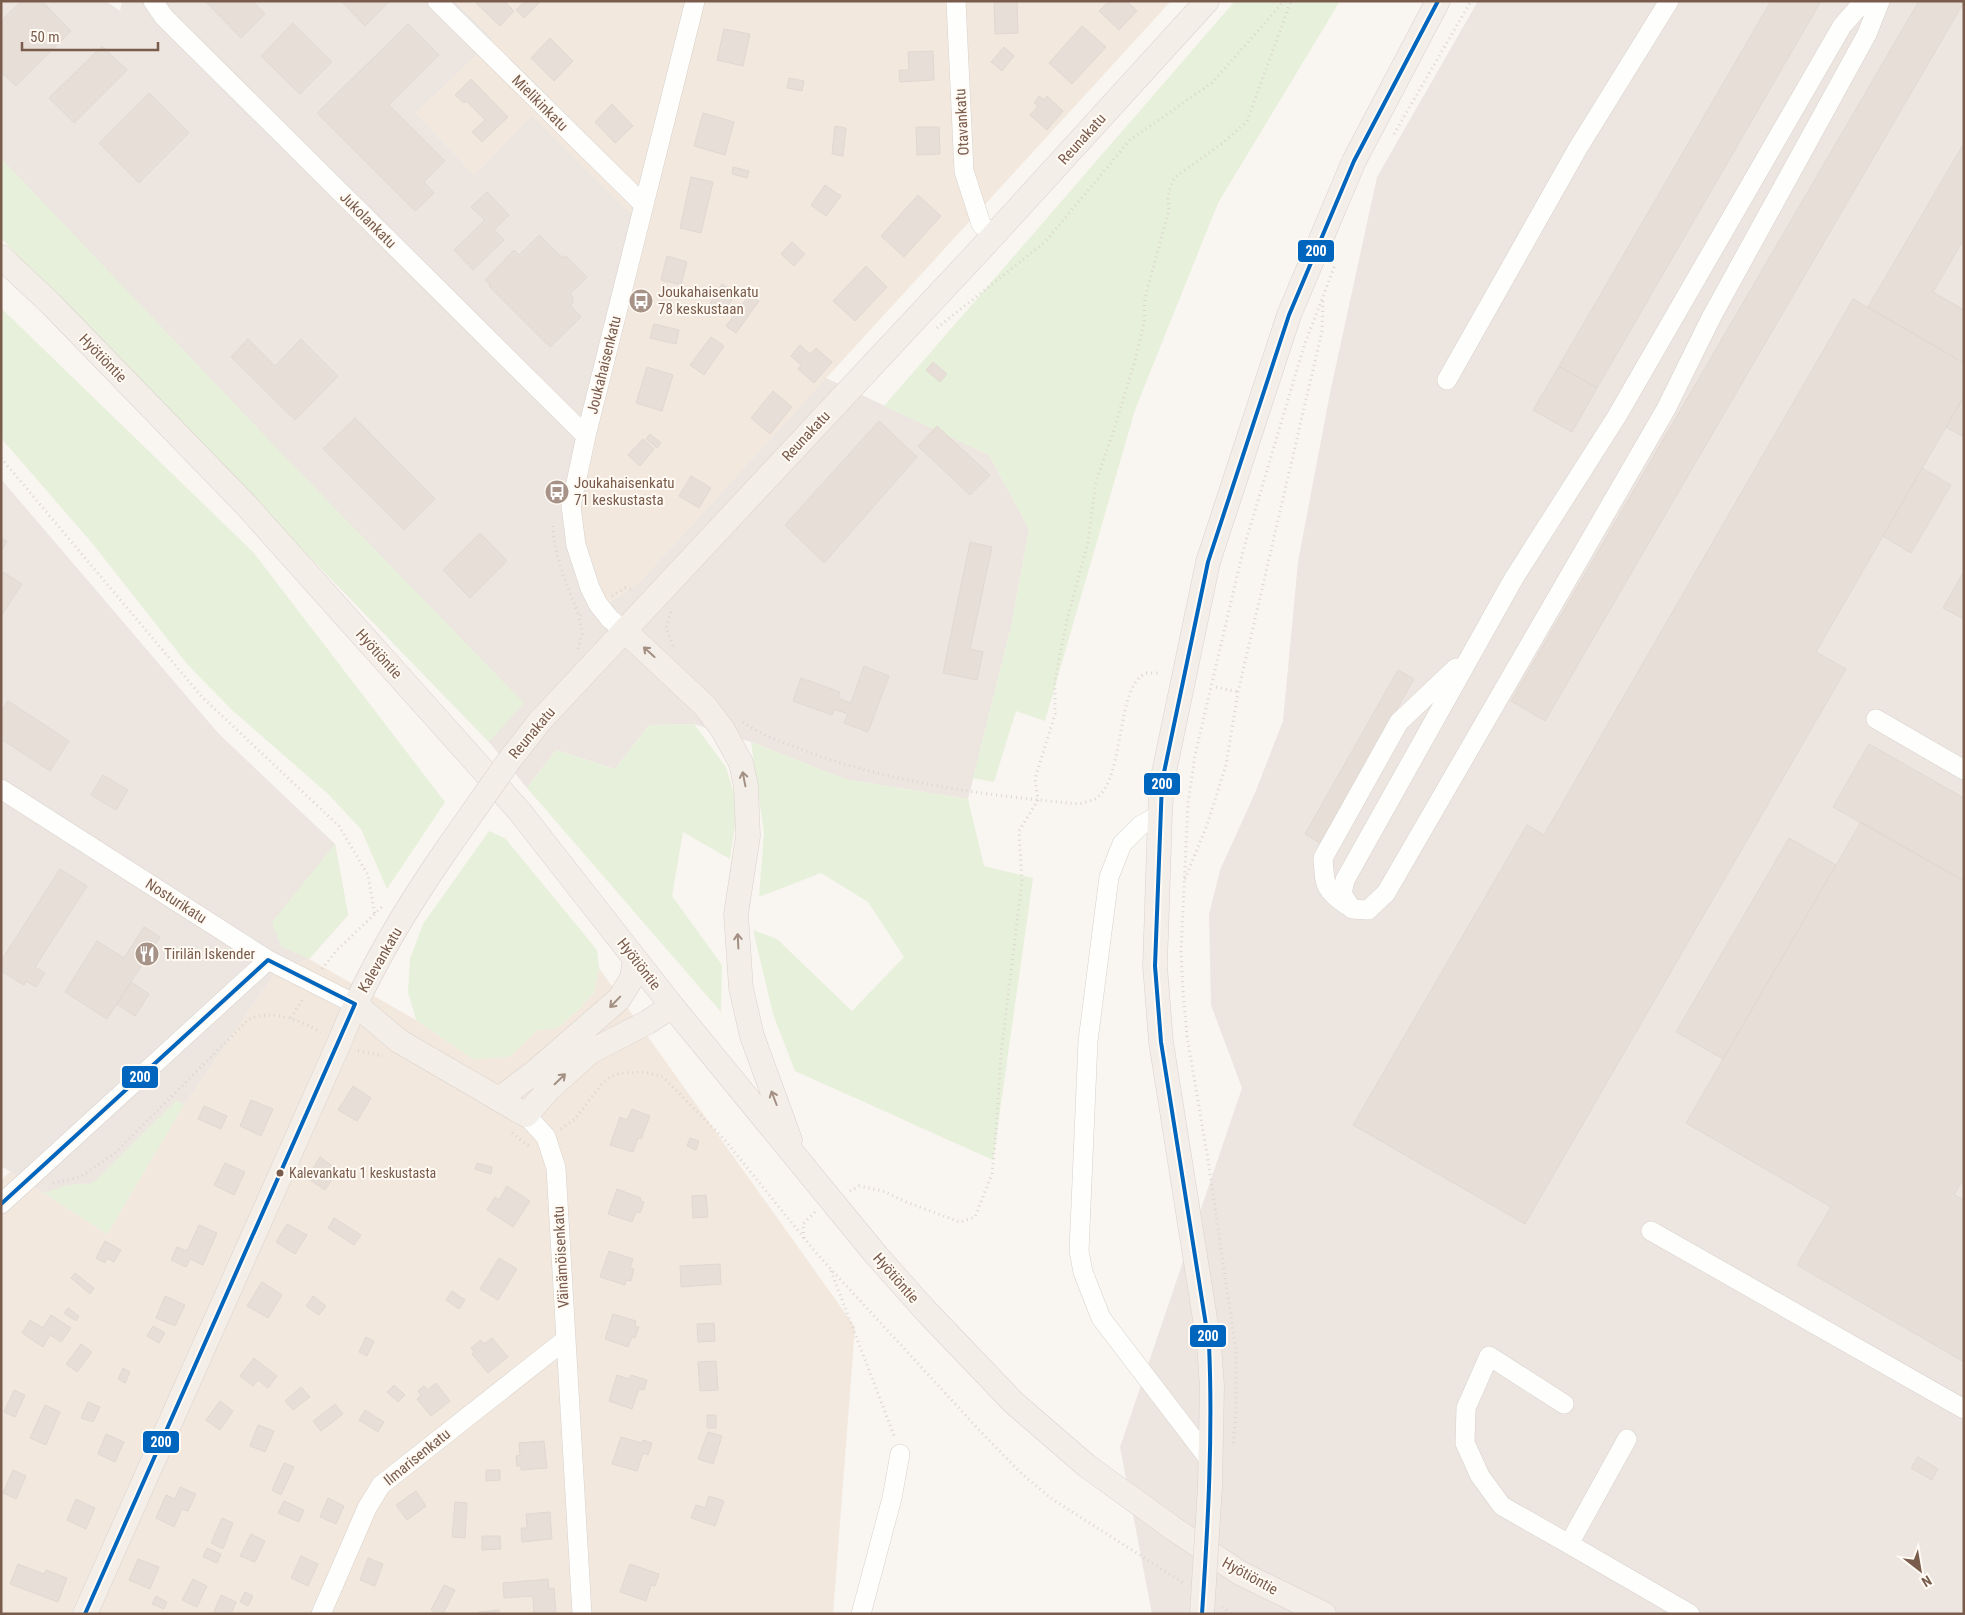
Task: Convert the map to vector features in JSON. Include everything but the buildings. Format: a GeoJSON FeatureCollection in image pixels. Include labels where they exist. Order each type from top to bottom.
{"type":"FeatureCollection","features":[{"type":"Feature","properties":{"kind":"main road","name":"Reunakatu"},"geometry":{"type":"LineString","coordinates":[[423,884],[508,762],[540,721],[993,236],[1207,1]]}},
{"type":"Feature","properties":{"kind":"main road"},"geometry":{"type":"LineString","coordinates":[[1209,1609],[1212,1387],[1209,1344],[1161,1042],[1155,966],[1162,782],[1208,562],[1289,315],[1354,161],[1438,1]]}},
{"type":"Feature","properties":{"kind":"main road","name":"Hyötiöntie"},"geometry":{"type":"LineString","coordinates":[[1,257],[50,304],[252,513],[520,812],[672,1006],[832,1202],[925,1310],[1014,1403],[1087,1466],[1174,1529],[1240,1573],[1324,1614]]}},
{"type":"Feature","properties":{"kind":"main road"},"geometry":{"type":"LineString","coordinates":[[625,631],[705,706],[723,730],[741,763],[746,786],[748,836],[736,914],[741,988],[752,1036],[797,1160]]}},
{"type":"Feature","properties":{"kind":"main road","name":"Kalevankatu"},"geometry":{"type":"LineString","coordinates":[[85,1614],[340,1042],[355,1004],[423,884]]}},
{"type":"Feature","properties":{"kind":"main road"},"geometry":{"type":"LineString","coordinates":[[499,1098],[544,1065],[619,999],[632,978],[636,959]]}},
{"type":"Feature","properties":{"kind":"main road","name":"Väinämöisenkatu"},"geometry":{"type":"LineString","coordinates":[[355,1004],[399,1041],[526,1115]]}},
{"type":"Feature","properties":{"kind":"main road"},"geometry":{"type":"LineString","coordinates":[[526,1115],[550,1088],[590,1052],[648,1022],[672,1006]]}},
{"type":"Feature","properties":{"kind":"street","name":"Jukolankatu"},"geometry":{"type":"LineString","coordinates":[[153,1],[164,17],[586,436]]}},
{"type":"Feature","properties":{"kind":"street","name":"Mielikinkatu"},"geometry":{"type":"LineString","coordinates":[[437,1],[644,205]]}},
{"type":"Feature","properties":{"kind":"street","name":"Joukahaisenkatu"},"geometry":{"type":"LineString","coordinates":[[625,631],[610,619],[598,604],[590,588],[576,545],[571,506],[586,436],[695,1]]}},
{"type":"Feature","properties":{"kind":"street","name":"Otavankatu"},"geometry":{"type":"LineString","coordinates":[[956,1],[964,171],[981,224],[993,236]]}},
{"type":"Feature","properties":{"kind":"street"},"geometry":{"type":"LineString","coordinates":[[1447,380],[1578,148],[1668,1]]}},
{"type":"Feature","properties":{"kind":"street"},"geometry":{"type":"LineString","coordinates":[[1352,909],[1342,894],[1345,880],[1514,578],[1617,416],[1842,26],[1864,1]]}},
{"type":"Feature","properties":{"kind":"street"},"geometry":{"type":"LineString","coordinates":[[1474,649],[1445,680],[1399,722],[1323,858],[1325,879],[1330,893],[1352,909],[1368,910],[1386,893],[1666,409],[1712,316],[1866,34],[1880,1]]}},
{"type":"Feature","properties":{"kind":"street"},"geometry":{"type":"LineString","coordinates":[[1876,719],[1964,770]]}},
{"type":"Feature","properties":{"kind":"street","name":"Nosturikatu"},"geometry":{"type":"LineString","coordinates":[[1,790],[268,960],[355,1004]]}},
{"type":"Feature","properties":{"kind":"street"},"geometry":{"type":"LineString","coordinates":[[1160,815],[1142,825],[1122,844],[1110,877],[1088,1040],[1079,1251],[1083,1272],[1101,1318],[1212,1463]]}},
{"type":"Feature","properties":{"kind":"street"},"geometry":{"type":"LineString","coordinates":[[1,1204],[268,960]]}},
{"type":"Feature","properties":{"kind":"street","name":"Väinämöisenkatu"},"geometry":{"type":"LineString","coordinates":[[526,1115],[546,1137],[556,1168],[582,1614]]}},
{"type":"Feature","properties":{"kind":"street"},"geometry":{"type":"LineString","coordinates":[[1651,1231],[1964,1409]]}},
{"type":"Feature","properties":{"kind":"street","name":"Ilmarisenkatu"},"geometry":{"type":"LineString","coordinates":[[321,1614],[367,1508],[382,1485],[565,1340]]}},
{"type":"Feature","properties":{"kind":"street"},"geometry":{"type":"LineString","coordinates":[[1564,1404],[1489,1356],[1466,1408],[1465,1443],[1480,1476],[1502,1506],[1690,1614]]}},
{"type":"Feature","properties":{"kind":"street"},"geometry":{"type":"LineString","coordinates":[[1569,1544],[1627,1439]]}},
{"type":"Feature","properties":{"kind":"street"},"geometry":{"type":"LineString","coordinates":[[861,1614],[892,1498],[900,1454]]}},
{"type":"Feature","properties":{"kind":"path"},"geometry":{"type":"LineString","coordinates":[[930,334],[1045,242],[1130,140],[1213,82],[1284,1]]}},
{"type":"Feature","properties":{"kind":"path"},"geometry":{"type":"LineString","coordinates":[[804,1238],[803,1224],[820,1207],[860,1186],[884,1190],[914,1205],[960,1222],[975,1217],[992,1174],[1001,1054],[1022,881],[1020,831],[1038,800],[1035,779],[1056,714],[1055,679],[1067,620],[1088,542],[1096,480],[1114,432],[1136,357],[1144,322],[1145,298],[1167,220],[1170,187],[1175,177],[1224,143],[1247,122],[1291,1]]}},
{"type":"Feature","properties":{"kind":"path"},"geometry":{"type":"LineString","coordinates":[[1390,140],[1471,1]]}},
{"type":"Feature","properties":{"kind":"path"},"geometry":{"type":"LineString","coordinates":[[1233,1451],[1236,1413],[1236,1351],[1208,1160],[1187,1036],[1180,951],[1188,803],[1194,755],[1243,552],[1304,346],[1336,263]]}},
{"type":"Feature","properties":{"kind":"path"},"geometry":{"type":"LineString","coordinates":[[1184,882],[1207,825],[1226,765],[1238,692],[1322,331],[1323,295]]}},
{"type":"Feature","properties":{"kind":"path"},"geometry":{"type":"LineString","coordinates":[[1,458],[202,697],[339,826],[368,875],[374,914]]}},
{"type":"Feature","properties":{"kind":"path"},"geometry":{"type":"LineString","coordinates":[[657,596],[671,609],[666,628],[676,651]]}},
{"type":"Feature","properties":{"kind":"path"},"geometry":{"type":"LineString","coordinates":[[740,718],[745,724],[780,741],[860,769],[960,789],[1080,804],[1096,798],[1110,779],[1129,695],[1138,679],[1147,674],[1159,673]]}},
{"type":"Feature","properties":{"kind":"path"},"geometry":{"type":"LineString","coordinates":[[1216,687],[1238,692]]}},
{"type":"Feature","properties":{"kind":"path"},"geometry":{"type":"LineString","coordinates":[[323,966],[387,903]]}},
{"type":"Feature","properties":{"kind":"path"},"geometry":{"type":"LineString","coordinates":[[47,1186],[54,1182],[80,1177],[114,1154],[249,1019],[261,1014],[274,1014],[304,1024],[355,1050],[392,1057]]}},
{"type":"Feature","properties":{"kind":"path"},"geometry":{"type":"LineString","coordinates":[[507,1128],[528,1148],[575,1119],[601,1085],[610,1077],[621,1072],[645,1072],[663,1077],[724,1139],[830,1268],[1022,1474],[1052,1499],[1192,1588]]}},
{"type":"Feature","properties":{"kind":"path"},"geometry":{"type":"LineString","coordinates":[[830,1268],[883,1404],[900,1454]]}},
{"type":"Feature","properties":{"kind":"path"},"geometry":{"type":"LineString","coordinates":[[1209,1609],[1232,1614]]}},
{"type":"Feature","properties":{"kind":"shaded area"},"geometry":{"type":"Polygon","coordinates":[[[1,1],[106,1],[120,11],[122,1],[455,1],[493,39],[416,113],[474,175],[532,115],[646,229],[596,433],[581,504],[585,540],[606,604],[638,584],[826,378],[989,455],[1029,529],[1011,627],[968,799],[845,779],[751,742],[694,724],[649,725],[615,769],[556,750],[527,788],[489,742],[1,238],[1,1]]]}},
{"type":"Feature","properties":{"kind":"shaded area"},"geometry":{"type":"Polygon","coordinates":[[[455,1],[1171,1],[638,584],[605,604],[585,540],[581,504],[596,433],[532,115],[474,175],[416,113],[493,39],[455,1]]]}},
{"type":"Feature","properties":{"kind":"shaded area"},"geometry":{"type":"Polygon","coordinates":[[[1478,1],[1964,1],[1964,1614],[1152,1614],[1120,1447],[1242,1088],[1211,1005],[1209,914],[1220,870],[1255,793],[1283,721],[1298,562],[1330,393],[1377,177],[1478,1]]]}},
{"type":"Feature","properties":{"kind":"shaded area"},"geometry":{"type":"Polygon","coordinates":[[[1,479],[218,733],[335,844],[348,915],[309,959],[277,970],[184,1105],[107,1234],[1,1166],[1,479]]]}},
{"type":"Feature","properties":{"kind":"shaded area"},"geometry":{"type":"Polygon","coordinates":[[[309,959],[416,1020],[473,1059],[509,1057],[537,1030],[558,1028],[594,992],[599,968],[855,1327],[833,1614],[1,1614],[1,1180],[10,1172],[107,1234],[184,1105],[277,970],[309,959]]]}},
{"type":"Feature","properties":{"kind":"green space"},"geometry":{"type":"Polygon","coordinates":[[[1235,1],[1340,1],[1218,203],[1135,410],[1045,721],[1016,711],[994,782],[973,778],[1011,627],[1029,529],[989,455],[884,406],[1235,1]]]}},
{"type":"Feature","properties":{"kind":"green space"},"geometry":{"type":"Polygon","coordinates":[[[1,158],[288,460],[524,703],[489,742],[1,238],[1,158]]]}},
{"type":"Feature","properties":{"kind":"green space"},"geometry":{"type":"Polygon","coordinates":[[[1,308],[253,552],[445,802],[387,889],[361,829],[327,793],[232,710],[188,665],[92,543],[1,438],[1,308]]]}},
{"type":"Feature","properties":{"kind":"green space"},"geometry":{"type":"Polygon","coordinates":[[[694,724],[726,767],[738,806],[730,859],[683,832],[672,896],[722,965],[721,1012],[527,788],[556,750],[615,769],[649,725],[694,724]]]}},
{"type":"Feature","properties":{"kind":"green space"},"geometry":{"type":"Polygon","coordinates":[[[751,742],[845,779],[968,799],[984,866],[1033,878],[993,1160],[795,1071],[773,1014],[753,930],[777,939],[852,1011],[904,957],[868,902],[821,873],[759,897],[764,833],[751,742]]]}},
{"type":"Feature","properties":{"kind":"green space"},"geometry":{"type":"Polygon","coordinates":[[[489,831],[505,838],[597,950],[599,968],[594,992],[558,1028],[537,1030],[509,1057],[473,1059],[416,1020],[408,992],[410,959],[423,924],[489,831]]]}},
{"type":"Feature","properties":{"kind":"green space"},"geometry":{"type":"Polygon","coordinates":[[[335,844],[348,915],[309,959],[281,946],[272,922],[335,844]]]}},
{"type":"Feature","properties":{"kind":"green space"},"geometry":{"type":"Polygon","coordinates":[[[177,1100],[184,1105],[107,1234],[44,1193],[67,1185],[93,1183],[177,1100]]]}},
{"type":"Feature","properties":{"kind":"transit line","name":"200"},"geometry":{"type":"LineString","coordinates":[[1202,1614],[1210,1445],[1209,1344],[1161,1042],[1155,966],[1162,782],[1208,562],[1289,315],[1354,161],[1438,1]]}},
{"type":"Feature","properties":{"kind":"transit line","name":"200"},"geometry":{"type":"LineString","coordinates":[[1,1204],[268,960],[355,1004],[85,1614]]}},
{"type":"Feature","properties":{"kind":"place","name":"Joukahaisenkatu 78 keskustaan"},"geometry":{"type":"Point","coordinates":[641,301]}},
{"type":"Feature","properties":{"kind":"place","name":"Joukahaisenkatu 71 keskustasta"},"geometry":{"type":"Point","coordinates":[557,492]}},
{"type":"Feature","properties":{"kind":"place","name":"Tirilän Iskender"},"geometry":{"type":"Point","coordinates":[147,954]}},
{"type":"Feature","properties":{"kind":"place","name":"Kalevankatu 1 keskustasta"},"geometry":{"type":"Point","coordinates":[280,1173]}}]}
